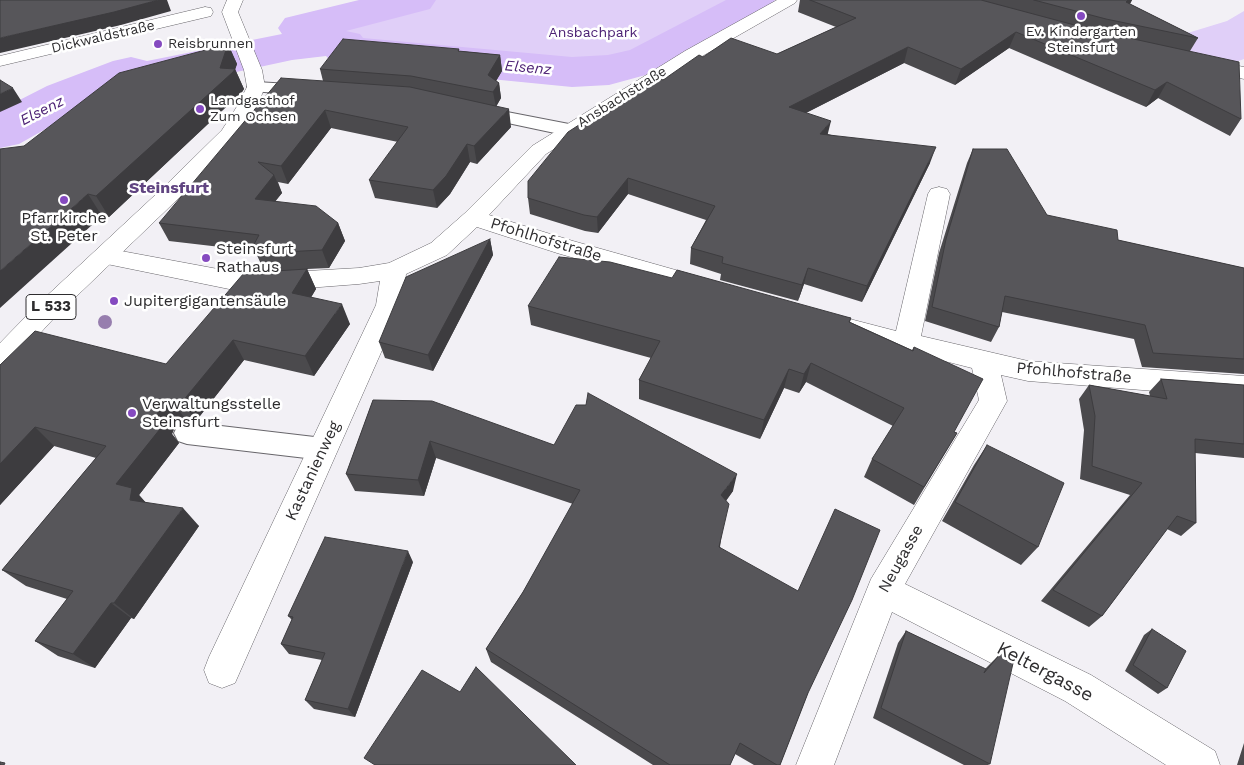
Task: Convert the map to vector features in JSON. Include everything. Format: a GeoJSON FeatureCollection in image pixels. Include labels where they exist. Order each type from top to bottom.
{"type":"FeatureCollection","features":[{"type":"Feature","properties":{"kind":"street","name":"Ansbachstraße"},"geometry":{"type":"LineString","coordinates":[[473,218],[539,150],[691,54],[789,0]]}},
{"type":"Feature","properties":{"kind":"street"},"geometry":{"type":"LineString","coordinates":[[183,1],[205,12],[233,6],[238,34],[254,78]]}},
{"type":"Feature","properties":{"kind":"street","name":"Dickwaldstraße"},"geometry":{"type":"LineString","coordinates":[[0,61],[205,12]]}},
{"type":"Feature","properties":{"kind":"street"},"geometry":{"type":"LineString","coordinates":[[1188,61],[1244,73]]}},
{"type":"Feature","properties":{"kind":"street","name":"L 533"},"geometry":{"type":"LineString","coordinates":[[0,360],[47,310],[176,189],[229,134],[246,108],[254,78]]}},
{"type":"Feature","properties":{"kind":"street"},"geometry":{"type":"LineString","coordinates":[[906,344],[939,194]]}},
{"type":"Feature","properties":{"kind":"street","name":"Pfohlhofstraße"},"geometry":{"type":"LineString","coordinates":[[105,256],[234,281],[255,282],[340,278],[394,270],[439,249],[473,218],[565,247],[735,295]]}},
{"type":"Feature","properties":{"kind":"street","name":"Kastanienweg"},"geometry":{"type":"LineString","coordinates":[[222,670],[389,305],[394,270]]}},
{"type":"Feature","properties":{"kind":"street","name":"Pfohlhofstraße"},"geometry":{"type":"LineString","coordinates":[[820,319],[906,344],[1028,371],[1244,387]]}},
{"type":"Feature","properties":{"kind":"street","name":"Neugasse"},"geometry":{"type":"LineString","coordinates":[[815,765],[883,590],[993,401],[984,362]]}},
{"type":"Feature","properties":{"kind":"street","name":"Keltergasse"},"geometry":{"type":"LineString","coordinates":[[883,590],[1078,688],[1202,765]]}},
{"type":"Feature","properties":{"kind":"lane"},"geometry":{"type":"LineString","coordinates":[[254,78],[327,91]]}},
{"type":"Feature","properties":{"kind":"lane"},"geometry":{"type":"LineString","coordinates":[[461,108],[569,130]]}},
{"type":"Feature","properties":{"kind":"lane"},"geometry":{"type":"LineString","coordinates":[[187,433],[323,449]]}},
{"type":"Feature","properties":{"kind":"green space","name":"Ansbachpark"},"geometry":{"type":"Polygon","coordinates":[[[430,0],[746,0],[743,5],[645,57],[606,67],[319,38],[303,31],[430,0]]]}},
{"type":"Feature","properties":{"kind":"green space"},"geometry":{"type":"Polygon","coordinates":[[[1244,11],[1244,59],[1233,63],[1145,46],[1227,21],[1244,11]]]}},
{"type":"Feature","properties":{"kind":"building"},"geometry":{"type":"Polygon","coordinates":[[[0,0],[158,0],[0,38],[0,0]]]}},
{"type":"Feature","properties":{"kind":"building"},"geometry":{"type":"Polygon","coordinates":[[[810,0],[981,0],[1097,31],[1239,62],[1241,119],[1167,82],[1155,90],[1016,32],[961,69],[908,47],[789,107],[831,121],[820,134],[936,147],[867,286],[808,268],[802,285],[722,263],[723,257],[691,248],[715,206],[628,178],[597,217],[584,215],[528,198],[528,181],[568,132],[659,78],[663,80],[699,55],[703,57],[731,38],[777,54],[856,18],[810,0]]]}},
{"type":"Feature","properties":{"kind":"building"},"geometry":{"type":"Polygon","coordinates":[[[1034,0],[1128,0],[1126,2],[1198,38],[1106,19],[1034,0]]]}},
{"type":"Feature","properties":{"kind":"building"},"geometry":{"type":"Polygon","coordinates":[[[343,39],[459,49],[458,51],[500,55],[488,75],[499,83],[493,92],[411,76],[320,69],[343,39]]]}},
{"type":"Feature","properties":{"kind":"building"},"geometry":{"type":"Polygon","coordinates":[[[228,44],[220,68],[235,69],[233,72],[96,196],[88,194],[0,271],[0,149],[24,146],[119,73],[228,44]]]}},
{"type":"Feature","properties":{"kind":"building"},"geometry":{"type":"Polygon","coordinates":[[[281,78],[410,87],[509,109],[474,146],[467,144],[446,176],[433,190],[369,180],[408,127],[325,110],[281,166],[258,162],[274,175],[255,199],[316,206],[338,223],[322,250],[264,253],[270,247],[253,246],[259,235],[159,223],[281,78]]]}},
{"type":"Feature","properties":{"kind":"building"},"geometry":{"type":"Polygon","coordinates":[[[0,80],[13,88],[0,94],[0,80]]]}},
{"type":"Feature","properties":{"kind":"building"},"geometry":{"type":"Polygon","coordinates":[[[973,149],[1007,149],[1047,215],[1117,230],[1118,240],[1244,268],[1244,359],[1153,353],[1145,325],[1005,296],[999,327],[932,307],[946,239],[973,149]]]}},
{"type":"Feature","properties":{"kind":"building"},"geometry":{"type":"Polygon","coordinates":[[[490,239],[428,355],[379,342],[406,277],[490,239]]]}},
{"type":"Feature","properties":{"kind":"building"},"geometry":{"type":"Polygon","coordinates":[[[559,257],[610,262],[672,278],[677,270],[851,318],[849,322],[913,351],[914,347],[983,379],[954,432],[957,433],[924,487],[872,459],[904,408],[811,363],[804,374],[789,369],[764,420],[639,380],[660,341],[528,306],[559,257]]]}},
{"type":"Feature","properties":{"kind":"building"},"geometry":{"type":"Polygon","coordinates":[[[307,269],[292,293],[342,304],[305,356],[233,340],[182,402],[172,401],[161,405],[157,415],[164,424],[116,484],[132,488],[130,500],[183,508],[114,603],[111,603],[73,654],[35,641],[73,591],[2,570],[106,446],[35,427],[0,464],[0,365],[35,331],[166,364],[244,273],[307,269]]]}},
{"type":"Feature","properties":{"kind":"building"},"geometry":{"type":"Polygon","coordinates":[[[1161,379],[1244,385],[1244,444],[1195,439],[1196,523],[1177,516],[1102,616],[1053,590],[1142,483],[1092,466],[1095,416],[1089,385],[1167,399],[1161,379]]]}},
{"type":"Feature","properties":{"kind":"building"},"geometry":{"type":"Polygon","coordinates":[[[588,393],[737,474],[721,495],[729,504],[719,547],[798,591],[835,509],[880,530],[852,600],[808,693],[780,765],[740,743],[730,765],[670,765],[486,649],[523,592],[580,490],[430,441],[418,480],[346,474],[373,400],[432,401],[554,445],[576,405],[586,405],[588,393]]]}},
{"type":"Feature","properties":{"kind":"building"},"geometry":{"type":"Polygon","coordinates":[[[987,445],[1064,483],[1038,547],[955,502],[987,445]]]}},
{"type":"Feature","properties":{"kind":"building"},"geometry":{"type":"Polygon","coordinates":[[[325,537],[408,551],[348,709],[305,700],[325,653],[281,644],[293,617],[288,616],[325,537]]]}},
{"type":"Feature","properties":{"kind":"building"},"geometry":{"type":"Polygon","coordinates":[[[1152,629],[1186,651],[1167,688],[1133,665],[1152,629]]]}},
{"type":"Feature","properties":{"kind":"building"},"geometry":{"type":"Polygon","coordinates":[[[906,631],[986,669],[984,673],[1001,653],[1014,659],[990,764],[881,708],[906,631]]]}},
{"type":"Feature","properties":{"kind":"building"},"geometry":{"type":"Polygon","coordinates":[[[476,667],[576,765],[375,765],[364,758],[422,670],[460,692],[476,667]]]}},
{"type":"Feature","properties":{"kind":"waterway","name":"Elsenz"},"geometry":{"type":"LineString","coordinates":[[301,28],[414,0]]}},
{"type":"Feature","properties":{"kind":"waterway","name":"Elsenz"},"geometry":{"type":"LineString","coordinates":[[87,88],[292,46],[326,42],[343,44],[348,51],[572,72],[609,70],[647,60],[747,7],[753,0]]}},
{"type":"Feature","properties":{"kind":"waterway","name":"Elsenz"},"geometry":{"type":"LineString","coordinates":[[87,88],[131,72]]}},
{"type":"Feature","properties":{"kind":"waterway","name":"Elsenz"},"geometry":{"type":"LineString","coordinates":[[0,132],[65,97],[87,88]]}},
{"type":"Feature","properties":{"kind":"place","name":"Ev. Kindergarten Steinsfurt"},"geometry":{"type":"Point","coordinates":[1081,16]}},
{"type":"Feature","properties":{"kind":"place","name":"Reisbrunnen"},"geometry":{"type":"Point","coordinates":[158,44]}},
{"type":"Feature","properties":{"kind":"place","name":"Landgasthof Zum Ochsen"},"geometry":{"type":"Point","coordinates":[200,109]}},
{"type":"Feature","properties":{"kind":"place","name":"Pfarrkirche St. Peter"},"geometry":{"type":"Point","coordinates":[64,200]}},
{"type":"Feature","properties":{"kind":"place","name":"Steinsfurt Rathaus"},"geometry":{"type":"Point","coordinates":[206,258]}},
{"type":"Feature","properties":{"kind":"place","name":"Jupitergigantensäule"},"geometry":{"type":"Point","coordinates":[114,301]}},
{"type":"Feature","properties":{"kind":"place","name":"Verwaltungsstelle Steinsfurt"},"geometry":{"type":"Point","coordinates":[132,413]}},
{"type":"Feature","properties":{"kind":"district","name":"Steinsfurt"},"geometry":{"type":"Point","coordinates":[169,188]}}]}
